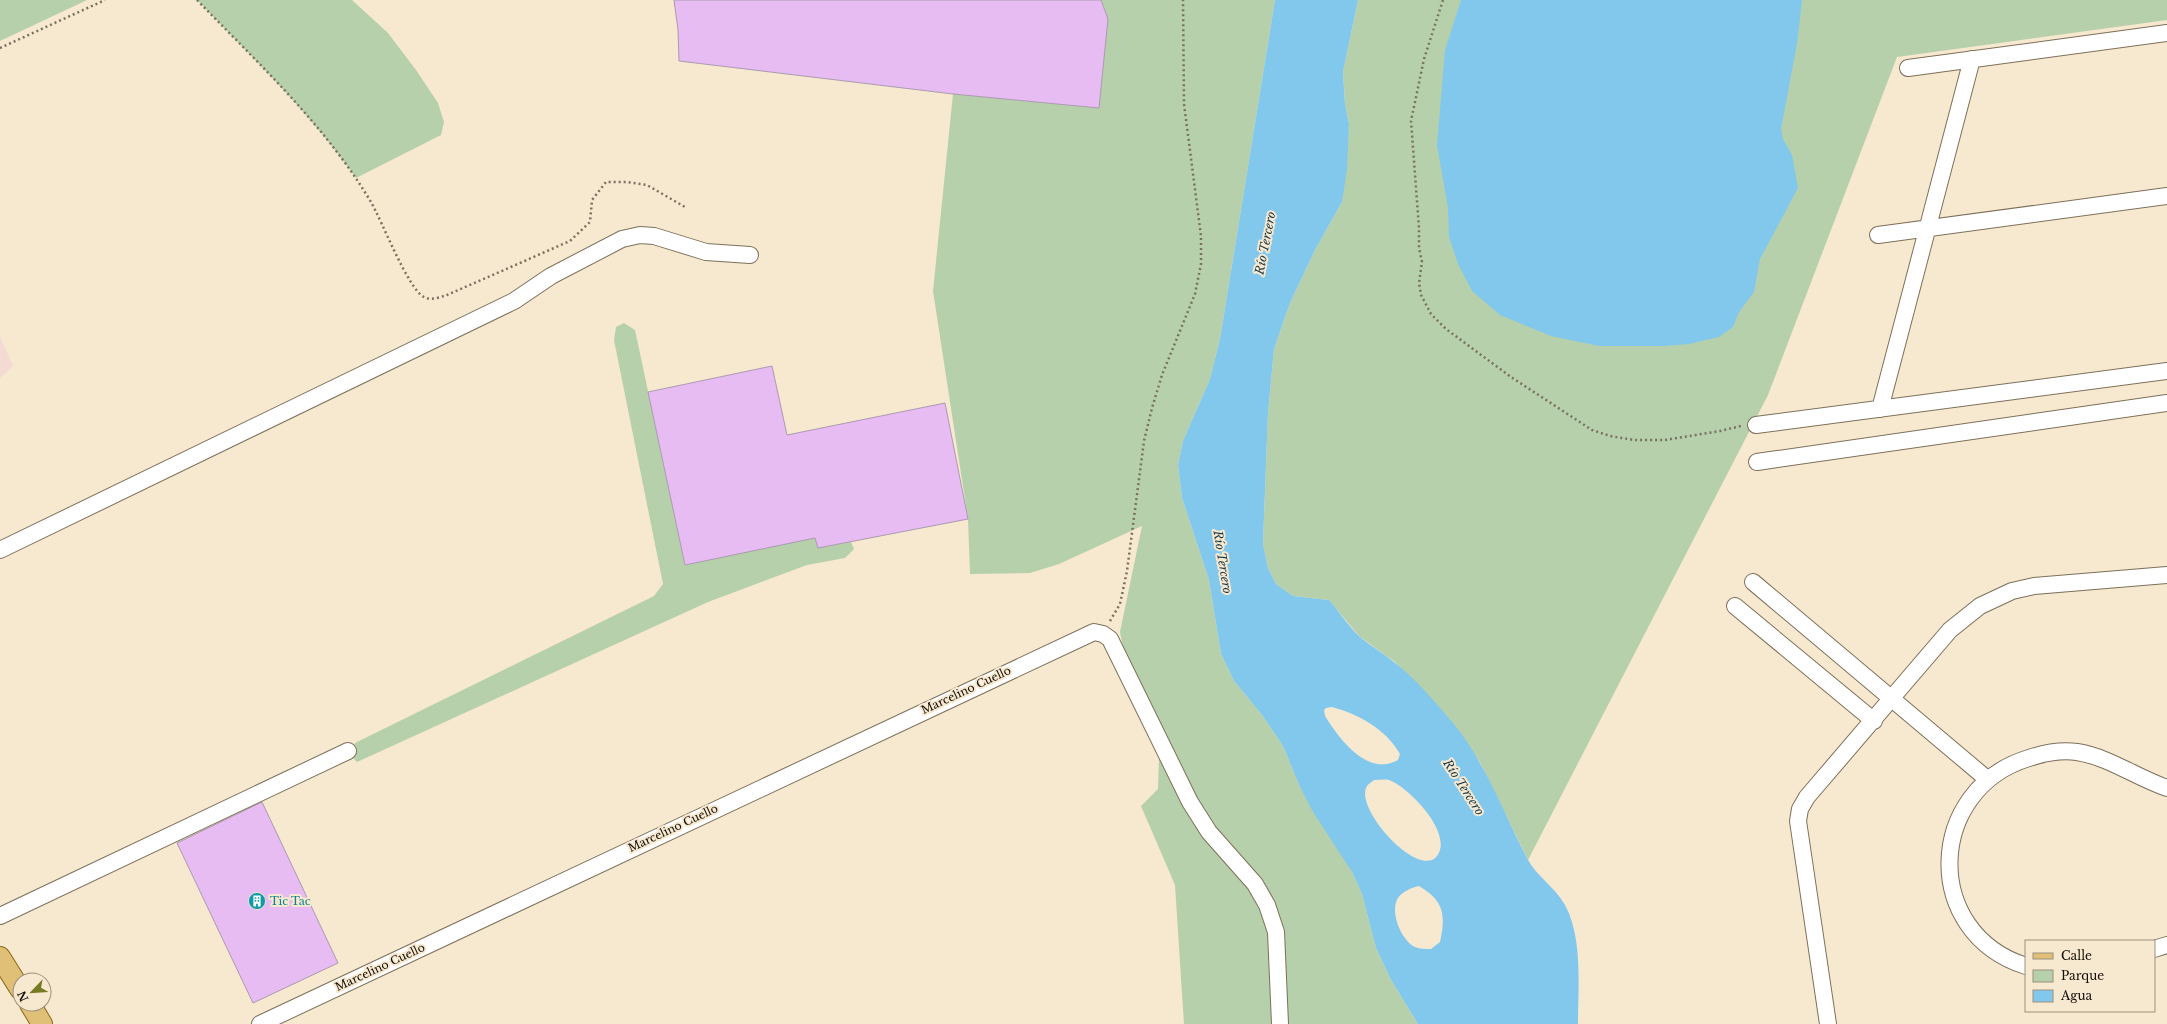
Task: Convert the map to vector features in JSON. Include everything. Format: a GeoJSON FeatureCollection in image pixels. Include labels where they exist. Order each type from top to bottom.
{"type":"FeatureCollection","features":[{"type":"Feature","properties":{"kind":"main road"},"geometry":{"type":"LineString","coordinates":[[0,957],[12,976]]}},
{"type":"Feature","properties":{"kind":"main road"},"geometry":{"type":"LineString","coordinates":[[35,1012],[42,1024]]}},
{"type":"Feature","properties":{"kind":"street"},"geometry":{"type":"LineString","coordinates":[[1908,68],[2167,33]]}},
{"type":"Feature","properties":{"kind":"street"},"geometry":{"type":"LineString","coordinates":[[1880,409],[1972,60]]}},
{"type":"Feature","properties":{"kind":"street"},"geometry":{"type":"LineString","coordinates":[[1878,235],[2167,196]]}},
{"type":"Feature","properties":{"kind":"street"},"geometry":{"type":"LineString","coordinates":[[0,550],[514,301],[551,276],[622,239],[640,235],[654,236],[706,252],[750,255]]}},
{"type":"Feature","properties":{"kind":"street"},"geometry":{"type":"LineString","coordinates":[[1756,425],[2167,371]]}},
{"type":"Feature","properties":{"kind":"street"},"geometry":{"type":"LineString","coordinates":[[1757,462],[2167,403]]}},
{"type":"Feature","properties":{"kind":"street"},"geometry":{"type":"LineString","coordinates":[[1828,1024],[1798,821],[1800,809],[1807,797],[1874,721],[1950,630],[1980,606],[2012,591],[2042,585],[2167,575]]}},
{"type":"Feature","properties":{"kind":"street"},"geometry":{"type":"LineString","coordinates":[[1753,582],[1987,779]]}},
{"type":"Feature","properties":{"kind":"street"},"geometry":{"type":"LineString","coordinates":[[1735,606],[1874,721]]}},
{"type":"Feature","properties":{"kind":"street","name":"Marcelino Cuello"},"geometry":{"type":"LineString","coordinates":[[260,1024],[1086,634],[1094,632],[1103,634]]}},
{"type":"Feature","properties":{"kind":"street"},"geometry":{"type":"LineString","coordinates":[[1103,634],[1110,639],[1190,802],[1209,832],[1255,884],[1267,905],[1276,932],[1280,1024]]}},
{"type":"Feature","properties":{"kind":"street"},"geometry":{"type":"LineString","coordinates":[[0,916],[348,750]]}},
{"type":"Feature","properties":{"kind":"street"},"geometry":{"type":"LineString","coordinates":[[2025,966],[1994,952],[1976,936],[1962,917],[1952,892],[1949,869],[1951,846],[1956,823],[1968,801],[1987,779],[2003,768],[2040,754],[2077,752],[2093,756],[2167,788]]}},
{"type":"Feature","properties":{"kind":"street"},"geometry":{"type":"LineString","coordinates":[[2155,949],[2167,945]]}},
{"type":"Feature","properties":{"kind":"path"},"geometry":{"type":"LineString","coordinates":[[0,48],[105,0]]}},
{"type":"Feature","properties":{"kind":"path"},"geometry":{"type":"LineString","coordinates":[[198,0],[302,109],[334,147],[372,204],[413,285],[423,297],[433,299],[447,295],[570,241],[590,222],[592,200],[606,182],[627,182],[647,185],[685,207]]}},
{"type":"Feature","properties":{"kind":"path"},"geometry":{"type":"LineString","coordinates":[[1103,634],[1120,604],[1126,578],[1144,441],[1152,408],[1162,375],[1195,294],[1200,264],[1201,236],[1184,104],[1183,0]]}},
{"type":"Feature","properties":{"kind":"path"},"geometry":{"type":"LineString","coordinates":[[1443,0],[1424,59],[1411,121],[1419,228],[1419,248],[1422,262],[1419,283],[1421,295],[1431,314],[1446,329],[1510,377],[1592,430],[1610,436],[1634,440],[1665,440],[1756,425]]}},
{"type":"Feature","properties":{"kind":"shaded area"},"geometry":{"type":"Polygon","coordinates":[[[0,337],[13,366],[0,378],[0,337]]]}},
{"type":"Feature","properties":{"kind":"green space"},"geometry":{"type":"Polygon","coordinates":[[[0,0],[87,0],[0,41],[0,0]]]}},
{"type":"Feature","properties":{"kind":"green space"},"geometry":{"type":"Polygon","coordinates":[[[197,0],[352,0],[388,33],[416,70],[438,103],[444,122],[441,135],[356,178],[320,131],[300,108],[197,0]]]}},
{"type":"Feature","properties":{"kind":"green space"},"geometry":{"type":"Polygon","coordinates":[[[1101,0],[1275,0],[1220,339],[1210,379],[1183,441],[1178,465],[1182,498],[1209,580],[1221,654],[1234,681],[1262,715],[1283,746],[1299,785],[1352,872],[1362,894],[1376,948],[1391,980],[1418,1024],[1184,1024],[1175,885],[1141,806],[1158,789],[1160,728],[1124,652],[1120,632],[1142,526],[1059,564],[1030,573],[970,574],[968,519],[933,291],[953,94],[1099,108],[1108,19],[1101,0]]]}},
{"type":"Feature","properties":{"kind":"green space"},"geometry":{"type":"Polygon","coordinates":[[[1358,0],[2167,0],[2167,20],[1897,57],[1768,395],[1528,860],[1480,762],[1453,724],[1395,662],[1359,636],[1329,600],[1293,596],[1276,584],[1268,568],[1263,544],[1268,413],[1274,349],[1290,303],[1315,250],[1342,202],[1349,124],[1345,104],[1343,72],[1358,0]]]}},
{"type":"Feature","properties":{"kind":"green space"},"geometry":{"type":"Polygon","coordinates":[[[624,323],[635,330],[685,565],[815,536],[818,548],[851,542],[854,549],[845,558],[807,565],[708,602],[357,762],[351,756],[355,743],[654,596],[663,584],[614,340],[616,327],[624,323]]]}},
{"type":"Feature","properties":{"kind":"water","name":"Río Tercero"},"geometry":{"type":"Polygon","coordinates":[[[1275,0],[1358,0],[1343,72],[1345,104],[1349,124],[1347,169],[1342,202],[1315,250],[1290,303],[1274,349],[1268,413],[1263,544],[1268,568],[1276,584],[1293,596],[1329,600],[1360,637],[1394,662],[1418,683],[1465,738],[1485,771],[1527,858],[1535,870],[1561,899],[1571,918],[1575,932],[1578,963],[1578,1024],[1418,1024],[1391,980],[1376,948],[1362,894],[1352,872],[1313,812],[1299,785],[1283,746],[1262,715],[1234,681],[1221,654],[1209,580],[1182,498],[1178,465],[1183,441],[1210,379],[1220,339],[1275,0]],[[1332,707],[1324,710],[1325,716],[1347,745],[1356,753],[1366,760],[1376,764],[1387,764],[1398,760],[1400,754],[1387,737],[1379,730],[1361,718],[1332,707]],[[1374,780],[1368,784],[1365,796],[1370,810],[1378,824],[1390,838],[1403,850],[1416,858],[1428,861],[1437,856],[1441,847],[1435,824],[1417,801],[1398,784],[1389,780],[1374,780]],[[1419,886],[1410,889],[1398,898],[1396,904],[1395,911],[1398,926],[1410,944],[1417,948],[1431,949],[1440,942],[1443,924],[1441,909],[1434,897],[1419,886]]]}},
{"type":"Feature","properties":{"kind":"water"},"geometry":{"type":"Polygon","coordinates":[[[1461,0],[1802,0],[1797,44],[1781,129],[1783,139],[1792,155],[1798,188],[1760,259],[1754,292],[1739,312],[1733,327],[1719,337],[1689,344],[1664,346],[1599,346],[1551,336],[1500,315],[1472,291],[1458,264],[1449,237],[1448,208],[1437,145],[1445,50],[1461,0]]]}},
{"type":"Feature","properties":{"kind":"building"},"geometry":{"type":"Polygon","coordinates":[[[674,0],[1101,0],[1108,19],[1099,108],[953,94],[679,61],[678,30],[674,0]]]}},
{"type":"Feature","properties":{"kind":"building"},"geometry":{"type":"Polygon","coordinates":[[[772,366],[787,435],[945,403],[968,519],[818,548],[815,538],[685,565],[648,392],[772,366]]]}},
{"type":"Feature","properties":{"kind":"building","name":"Tic Tac"},"geometry":{"type":"Polygon","coordinates":[[[262,802],[338,963],[253,1003],[177,843],[262,802]]]}},
{"type":"Feature","properties":{"kind":"place","name":"Tic Tac"},"geometry":{"type":"Point","coordinates":[257,901]}}]}
